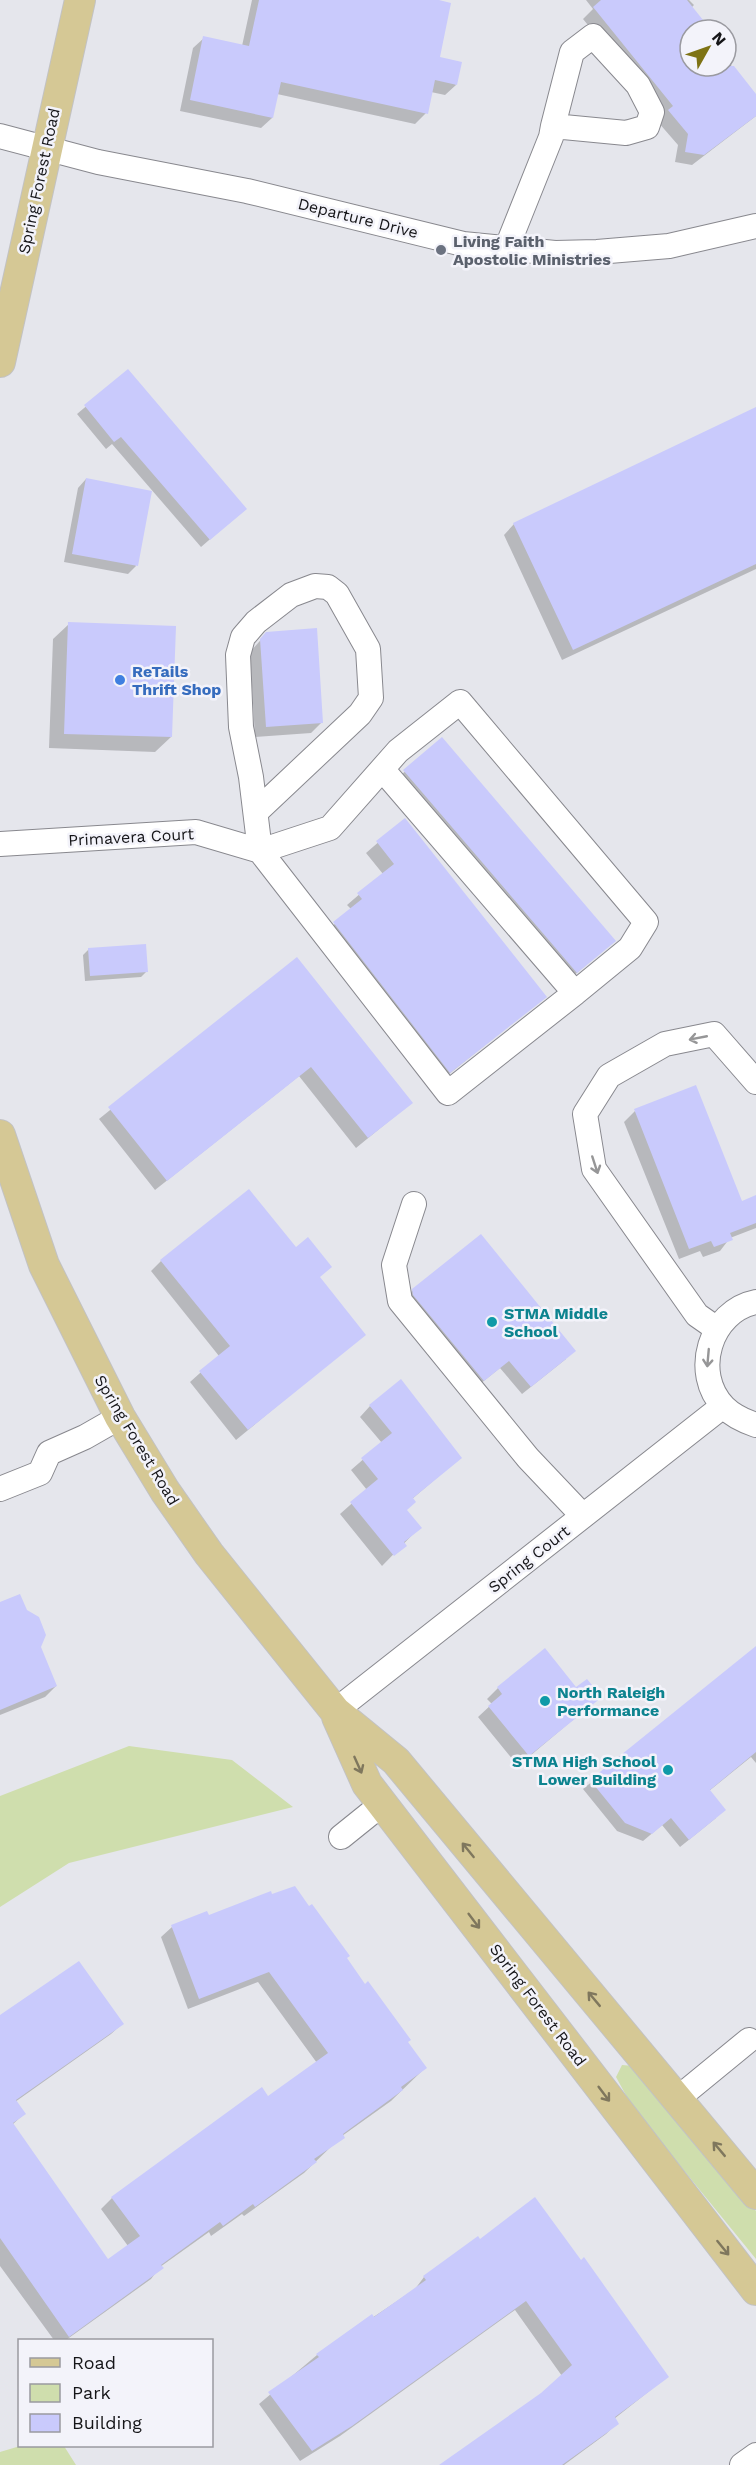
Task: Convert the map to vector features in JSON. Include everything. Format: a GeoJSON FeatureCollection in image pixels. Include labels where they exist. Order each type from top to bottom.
{"type":"FeatureCollection","features":[{"type":"Feature","properties":{"kind":"main road","name":"Spring Forest Road"},"geometry":{"type":"LineString","coordinates":[[0,362],[45,148],[80,0]]}},
{"type":"Feature","properties":{"kind":"main road","name":"Spring Forest Road"},"geometry":{"type":"LineString","coordinates":[[0,1135],[44,1265],[120,1417],[165,1491],[209,1554],[335,1711],[396,1761],[756,2194]]}},
{"type":"Feature","properties":{"kind":"main road","name":"Spring Forest Road"},"geometry":{"type":"LineString","coordinates":[[335,1711],[367,1784],[756,2290]]}},
{"type":"Feature","properties":{"kind":"street"},"geometry":{"type":"LineString","coordinates":[[507,247],[553,126],[572,52],[593,36],[638,85],[652,112],[647,128],[626,133],[553,126]]}},
{"type":"Feature","properties":{"kind":"street","name":"Departure Drive"},"geometry":{"type":"LineString","coordinates":[[0,136],[98,162],[247,191],[463,244],[555,253],[607,251],[669,246],[756,226]]}},
{"type":"Feature","properties":{"kind":"street"},"geometry":{"type":"LineString","coordinates":[[256,812],[360,714],[371,698],[368,649],[337,594],[328,586],[315,586],[291,596],[256,622],[243,637],[238,655],[241,726],[256,812],[260,850],[448,1093],[630,948],[646,922],[460,702],[398,751],[330,828],[260,850]]}},
{"type":"Feature","properties":{"kind":"street"},"geometry":{"type":"LineString","coordinates":[[382,769],[575,993]]}},
{"type":"Feature","properties":{"kind":"street","name":"Primavera Court"},"geometry":{"type":"LineString","coordinates":[[0,844],[196,832],[260,850]]}},
{"type":"Feature","properties":{"kind":"street"},"geometry":{"type":"LineString","coordinates":[[756,1082],[714,1034],[665,1044],[609,1076],[585,1114],[594,1169],[707,1322],[709,1348],[707,1369],[712,1389],[723,1406],[740,1419],[756,1425]]}},
{"type":"Feature","properties":{"kind":"street"},"geometry":{"type":"LineString","coordinates":[[414,1204],[394,1265],[400,1301],[528,1458],[583,1516]]}},
{"type":"Feature","properties":{"kind":"street"},"geometry":{"type":"LineString","coordinates":[[707,1322],[756,1302]]}},
{"type":"Feature","properties":{"kind":"street","name":"Spring Court"},"geometry":{"type":"LineString","coordinates":[[335,1711],[723,1406]]}},
{"type":"Feature","properties":{"kind":"street"},"geometry":{"type":"LineString","coordinates":[[0,1489],[40,1473],[49,1453],[85,1437],[120,1417]]}},
{"type":"Feature","properties":{"kind":"street"},"geometry":{"type":"LineString","coordinates":[[341,1837],[382,1804]]}},
{"type":"Feature","properties":{"kind":"street"},"geometry":{"type":"LineString","coordinates":[[677,2099],[749,2040]]}},
{"type":"Feature","properties":{"kind":"street"},"geometry":{"type":"LineString","coordinates":[[742,2465],[756,2455]]}},
{"type":"Feature","properties":{"kind":"green space"},"geometry":{"type":"Polygon","coordinates":[[[129,1746],[232,1760],[293,1807],[69,1863],[0,1907],[0,1796],[129,1746]]]}},
{"type":"Feature","properties":{"kind":"green space"},"geometry":{"type":"Polygon","coordinates":[[[622,2065],[634,2066],[756,2211],[756,2259],[633,2108],[616,2077],[622,2065]]]}},
{"type":"Feature","properties":{"kind":"green space"},"geometry":{"type":"Polygon","coordinates":[[[18,2447],[65,2447],[76,2465],[0,2465],[0,2452],[18,2447]]]}},
{"type":"Feature","properties":{"kind":"building"},"geometry":{"type":"Polygon","coordinates":[[[259,0],[439,0],[451,3],[440,57],[462,62],[457,85],[435,80],[428,114],[281,82],[273,118],[190,100],[203,36],[249,46],[259,0]]]}},
{"type":"Feature","properties":{"kind":"building"},"geometry":{"type":"Polygon","coordinates":[[[601,0],[687,0],[701,18],[678,18],[678,78],[738,78],[738,71],[756,94],[756,116],[704,155],[685,152],[688,134],[668,110],[673,106],[593,7],[601,0]]]}},
{"type":"Feature","properties":{"kind":"building"},"geometry":{"type":"Polygon","coordinates":[[[128,369],[247,509],[210,540],[121,437],[114,442],[84,405],[128,369]]]}},
{"type":"Feature","properties":{"kind":"building"},"geometry":{"type":"Polygon","coordinates":[[[756,407],[756,564],[573,650],[513,523],[756,407]]]}},
{"type":"Feature","properties":{"kind":"building"},"geometry":{"type":"Polygon","coordinates":[[[86,478],[152,491],[138,566],[72,554],[86,478]]]}},
{"type":"Feature","properties":{"kind":"building","name":"ReTails Thrift Shop"},"geometry":{"type":"Polygon","coordinates":[[[68,622],[176,626],[172,737],[64,734],[68,622]]]}},
{"type":"Feature","properties":{"kind":"building"},"geometry":{"type":"Polygon","coordinates":[[[317,628],[323,723],[266,727],[260,639],[266,632],[317,628]]]}},
{"type":"Feature","properties":{"kind":"building"},"geometry":{"type":"Polygon","coordinates":[[[442,737],[616,941],[577,973],[403,770],[442,737]]]}},
{"type":"Feature","properties":{"kind":"building"},"geometry":{"type":"Polygon","coordinates":[[[405,818],[547,997],[450,1073],[333,922],[362,899],[357,893],[394,864],[376,841],[405,818]]]}},
{"type":"Feature","properties":{"kind":"building"},"geometry":{"type":"Polygon","coordinates":[[[146,944],[148,972],[90,976],[88,948],[146,944]]]}},
{"type":"Feature","properties":{"kind":"building"},"geometry":{"type":"Polygon","coordinates":[[[297,957],[413,1103],[368,1138],[311,1067],[167,1181],[108,1107],[297,957]]]}},
{"type":"Feature","properties":{"kind":"building"},"geometry":{"type":"Polygon","coordinates":[[[696,1085],[742,1201],[756,1195],[756,1223],[730,1233],[733,1240],[714,1247],[711,1241],[689,1249],[634,1109],[696,1085]]]}},
{"type":"Feature","properties":{"kind":"building"},"geometry":{"type":"Polygon","coordinates":[[[249,1189],[296,1247],[308,1237],[332,1267],[320,1277],[366,1335],[248,1430],[199,1371],[230,1346],[160,1260],[249,1189]]]}},
{"type":"Feature","properties":{"kind":"building","name":"STMA Middle School"},"geometry":{"type":"Polygon","coordinates":[[[481,1234],[576,1351],[531,1387],[509,1361],[484,1381],[413,1295],[412,1289],[481,1234]]]}},
{"type":"Feature","properties":{"kind":"building"},"geometry":{"type":"Polygon","coordinates":[[[401,1379],[462,1458],[413,1498],[416,1502],[407,1510],[422,1528],[404,1542],[407,1546],[394,1556],[350,1502],[378,1479],[361,1458],[392,1433],[369,1405],[401,1379]]]}},
{"type":"Feature","properties":{"kind":"building"},"geometry":{"type":"Polygon","coordinates":[[[20,1594],[27,1610],[39,1617],[46,1635],[41,1647],[57,1686],[0,1710],[0,1602],[20,1594]]]}},
{"type":"Feature","properties":{"kind":"building","name":"STMA High School Lower Building"},"geometry":{"type":"Polygon","coordinates":[[[756,1646],[756,1752],[710,1790],[726,1810],[689,1840],[671,1818],[652,1834],[625,1823],[590,1780],[756,1646]]]}},
{"type":"Feature","properties":{"kind":"building","name":"North Raleigh Performance"},"geometry":{"type":"Polygon","coordinates":[[[545,1648],[576,1687],[587,1679],[602,1697],[529,1756],[488,1706],[502,1694],[497,1687],[545,1648]]]}},
{"type":"Feature","properties":{"kind":"building"},"geometry":{"type":"Polygon","coordinates":[[[295,1886],[309,1906],[312,1904],[350,1956],[347,1958],[365,1984],[368,1981],[411,2040],[408,2042],[427,2068],[401,2087],[403,2090],[343,2134],[345,2138],[314,2159],[317,2162],[255,2207],[253,2204],[223,2226],[220,2222],[161,2265],[164,2268],[69,2337],[0,2238],[0,2015],[79,1961],[124,2024],[16,2100],[26,2114],[13,2123],[108,2259],[140,2236],[111,2197],[262,2087],[268,2096],[328,2053],[269,1972],[199,1999],[171,1925],[207,1911],[209,1915],[271,1891],[272,1894],[295,1886]]]}},
{"type":"Feature","properties":{"kind":"building"},"geometry":{"type":"Polygon","coordinates":[[[535,2197],[581,2260],[584,2257],[669,2377],[615,2417],[619,2424],[562,2465],[439,2465],[541,2393],[572,2365],[526,2301],[352,2426],[312,2451],[268,2392],[319,2357],[316,2354],[372,2314],[374,2317],[426,2280],[423,2276],[478,2236],[480,2239],[535,2197]]]}},
{"type":"Feature","properties":{"kind":"place","name":"Living Faith Apostolic Ministries"},"geometry":{"type":"Point","coordinates":[441,250]}},
{"type":"Feature","properties":{"kind":"place","name":"ReTails Thrift Shop"},"geometry":{"type":"Point","coordinates":[120,680]}},
{"type":"Feature","properties":{"kind":"place","name":"STMA Middle School"},"geometry":{"type":"Point","coordinates":[492,1322]}},
{"type":"Feature","properties":{"kind":"place","name":"North Raleigh Performance"},"geometry":{"type":"Point","coordinates":[545,1701]}},
{"type":"Feature","properties":{"kind":"place","name":"STMA High School Lower Building"},"geometry":{"type":"Point","coordinates":[668,1770]}}]}
